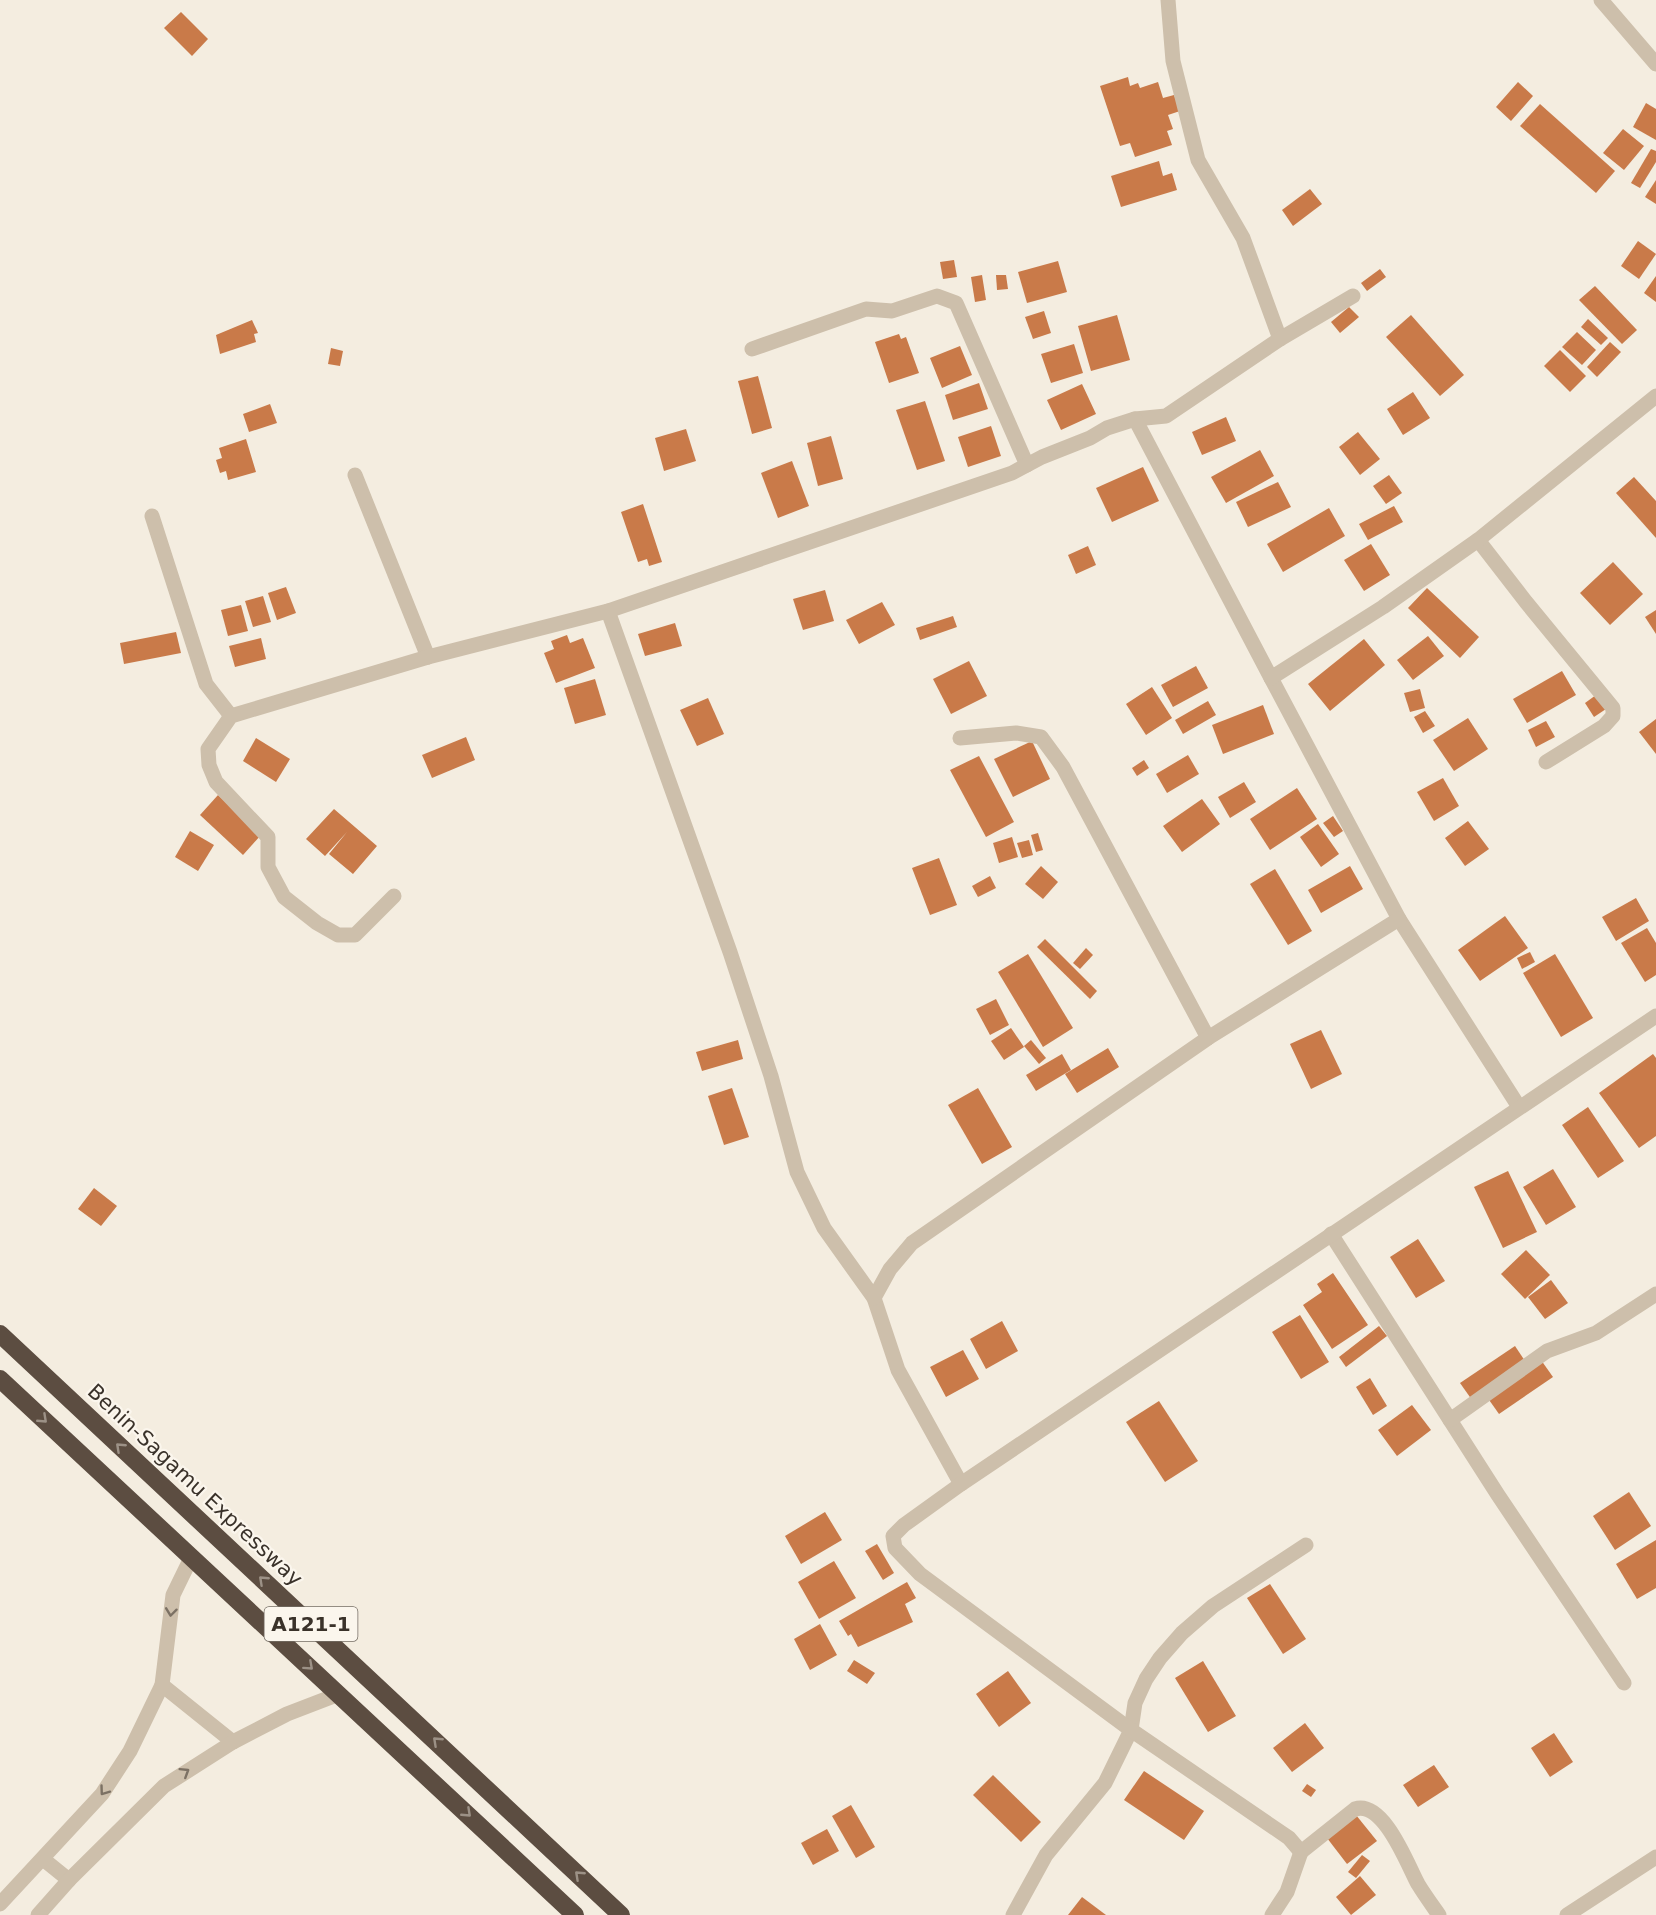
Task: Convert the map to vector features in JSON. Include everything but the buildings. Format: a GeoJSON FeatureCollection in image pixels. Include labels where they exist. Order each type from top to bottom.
{"type":"FeatureCollection","features":[{"type":"Feature","properties":{"kind":"highway","name":"Benin-Sagamu Expressway"},"geometry":{"type":"LineString","coordinates":[[0,1334],[621,1915]]}},
{"type":"Feature","properties":{"kind":"highway","name":"A121-1"},"geometry":{"type":"LineString","coordinates":[[0,1379],[575,1915]]}},
{"type":"Feature","properties":{"kind":"street"},"geometry":{"type":"LineString","coordinates":[[1168,0],[1173,61],[1198,160],[1244,238],[1280,339]]}},
{"type":"Feature","properties":{"kind":"street"},"geometry":{"type":"LineString","coordinates":[[1601,0],[1656,64]]}},
{"type":"Feature","properties":{"kind":"street"},"geometry":{"type":"LineString","coordinates":[[752,349],[866,309],[892,311],[937,296],[956,303],[1027,465]]}},
{"type":"Feature","properties":{"kind":"street"},"geometry":{"type":"LineString","coordinates":[[394,896],[355,935],[338,935],[317,923],[284,897],[268,867],[268,837],[216,782],[208,765],[208,749],[231,716],[428,657],[608,611],[1012,472],[1090,438],[1107,428],[1135,419],[1166,416],[1280,339],[1353,296]]}},
{"type":"Feature","properties":{"kind":"street"},"geometry":{"type":"LineString","coordinates":[[1271,678],[1383,608],[1478,540],[1656,396]]}},
{"type":"Feature","properties":{"kind":"street"},"geometry":{"type":"LineString","coordinates":[[1135,419],[1399,919],[1519,1107]]}},
{"type":"Feature","properties":{"kind":"street"},"geometry":{"type":"LineString","coordinates":[[355,474],[428,657]]}},
{"type":"Feature","properties":{"kind":"street"},"geometry":{"type":"LineString","coordinates":[[152,516],[206,684],[231,716]]}},
{"type":"Feature","properties":{"kind":"street"},"geometry":{"type":"LineString","coordinates":[[1478,540],[1613,708],[1613,716],[1604,726],[1546,762]]}},
{"type":"Feature","properties":{"kind":"street"},"geometry":{"type":"LineString","coordinates":[[608,611],[730,952],[771,1076],[797,1172],[824,1228],[874,1298],[898,1370],[961,1484]]}},
{"type":"Feature","properties":{"kind":"street"},"geometry":{"type":"LineString","coordinates":[[960,738],[1016,732],[1041,737],[1063,767],[1208,1038]]}},
{"type":"Feature","properties":{"kind":"street"},"geometry":{"type":"LineString","coordinates":[[874,1298],[890,1269],[912,1243],[1208,1038],[1399,919]]}},
{"type":"Feature","properties":{"kind":"street"},"geometry":{"type":"LineString","coordinates":[[1300,1852],[1289,1838],[1131,1730],[920,1574],[895,1548],[893,1536],[904,1525],[961,1484],[1656,1016]]}},
{"type":"Feature","properties":{"kind":"street"},"geometry":{"type":"LineString","coordinates":[[1331,1234],[1450,1420],[1624,1683]]}},
{"type":"Feature","properties":{"kind":"street"},"geometry":{"type":"LineString","coordinates":[[1450,1420],[1546,1351],[1596,1333],[1656,1294]]}},
{"type":"Feature","properties":{"kind":"street"},"geometry":{"type":"LineString","coordinates":[[1013,1915],[1046,1856],[1105,1783],[1131,1730],[1135,1703],[1146,1679],[1182,1633],[1213,1606],[1305,1545]]}},
{"type":"Feature","properties":{"kind":"street"},"geometry":{"type":"LineString","coordinates":[[0,1904],[102,1794],[130,1751],[162,1685],[173,1595],[191,1558]]}},
{"type":"Feature","properties":{"kind":"street"},"geometry":{"type":"LineString","coordinates":[[162,1685],[233,1742]]}},
{"type":"Feature","properties":{"kind":"street"},"geometry":{"type":"LineString","coordinates":[[38,1915],[69,1880],[164,1786],[233,1742],[287,1714],[339,1694]]}},
{"type":"Feature","properties":{"kind":"street"},"geometry":{"type":"LineString","coordinates":[[1272,1915],[1287,1892],[1300,1852],[1360,1807],[1372,1812],[1399,1843],[1418,1883],[1439,1915]]}},
{"type":"Feature","properties":{"kind":"street"},"geometry":{"type":"LineString","coordinates":[[1567,1915],[1656,1857]]}},
{"type":"Feature","properties":{"kind":"street"},"geometry":{"type":"LineString","coordinates":[[43,1859],[69,1880]]}}]}
